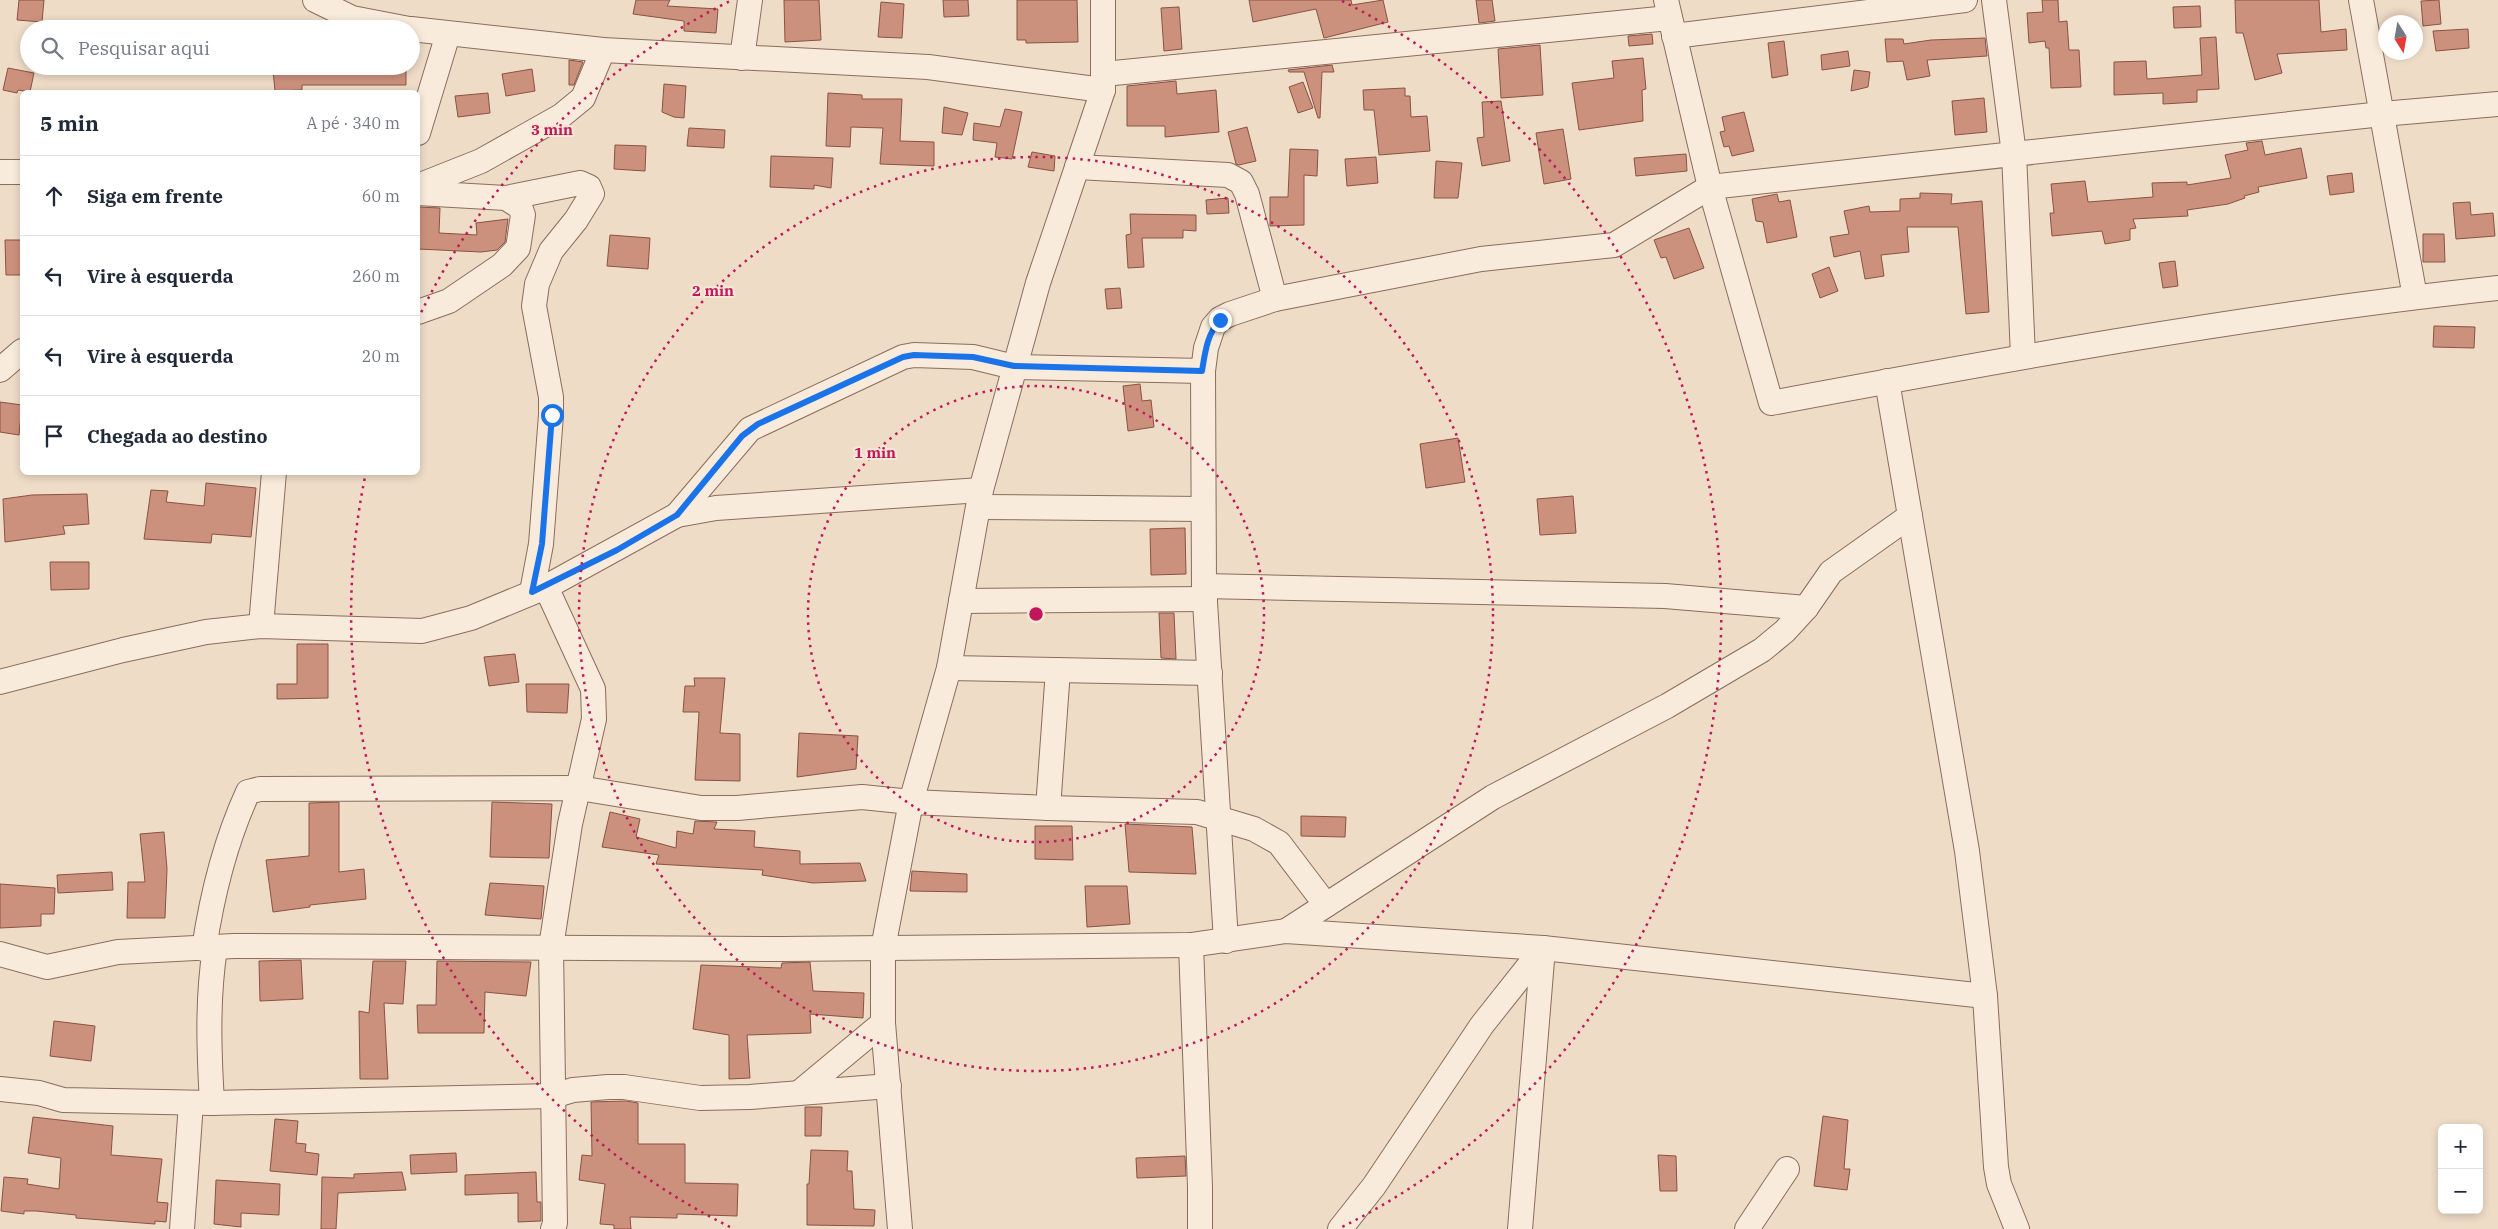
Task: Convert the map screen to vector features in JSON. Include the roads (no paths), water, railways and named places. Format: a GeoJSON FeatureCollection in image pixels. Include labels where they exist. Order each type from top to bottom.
{"type":"FeatureCollection","features":[{"type":"Feature","properties":{"kind":"street"},"geometry":{"type":"LineString","coordinates":[[315,0],[352,18],[363,20]]}},
{"type":"Feature","properties":{"kind":"street"},"geometry":{"type":"LineString","coordinates":[[742,58],[750,0]]}},
{"type":"Feature","properties":{"kind":"street"},"geometry":{"type":"LineString","coordinates":[[900,1229],[883,1023],[883,948],[911,802],[949,668],[980,498],[1014,366],[1038,283],[1103,82],[1103,0]]}},
{"type":"Feature","properties":{"kind":"street"},"geometry":{"type":"LineString","coordinates":[[420,30],[603,50],[928,67],[1103,82],[1670,18],[1965,0]]}},
{"type":"Feature","properties":{"kind":"street"},"geometry":{"type":"LineString","coordinates":[[1994,0],[2014,154],[2023,356]]}},
{"type":"Feature","properties":{"kind":"street"},"geometry":{"type":"LineString","coordinates":[[2361,0],[2414,297]]}},
{"type":"Feature","properties":{"kind":"street"},"geometry":{"type":"LineString","coordinates":[[1670,18],[1710,187],[1771,403],[2023,356],[2414,297],[2498,288]]}},
{"type":"Feature","properties":{"kind":"street"},"geometry":{"type":"LineString","coordinates":[[420,126],[448,34]]}},
{"type":"Feature","properties":{"kind":"street"},"geometry":{"type":"LineString","coordinates":[[420,185],[481,161],[561,116],[583,98],[603,50]]}},
{"type":"Feature","properties":{"kind":"street"},"geometry":{"type":"LineString","coordinates":[[1226,941],[1205,593],[1202,371],[1206,348],[1213,327],[1220,320],[1275,299],[1480,259],[1614,245],[1710,187],[2382,114],[2498,104]]}},
{"type":"Feature","properties":{"kind":"street"},"geometry":{"type":"LineString","coordinates":[[1077,167],[1228,175],[1241,182],[1247,194],[1275,299]]}},
{"type":"Feature","properties":{"kind":"street"},"geometry":{"type":"LineString","coordinates":[[0,172],[20,172]]}},
{"type":"Feature","properties":{"kind":"street"},"geometry":{"type":"LineString","coordinates":[[420,193],[506,198],[580,183],[589,186],[592,194],[576,220],[551,251],[537,284],[534,306],[551,397],[552,415],[539,590],[593,689],[594,720],[570,824],[551,947],[555,1223],[553,1229]]}},
{"type":"Feature","properties":{"kind":"street"},"geometry":{"type":"LineString","coordinates":[[420,311],[449,301],[502,265],[518,248],[523,215],[520,207],[506,198]]}},
{"type":"Feature","properties":{"kind":"street"},"geometry":{"type":"LineString","coordinates":[[0,345],[20,342]]}},
{"type":"Feature","properties":{"kind":"street"},"geometry":{"type":"LineString","coordinates":[[0,370],[20,353]]}},
{"type":"Feature","properties":{"kind":"street"},"geometry":{"type":"LineString","coordinates":[[677,515],[750,429],[885,365],[914,355],[973,357],[1014,366],[1202,371]]}},
{"type":"Feature","properties":{"kind":"street"},"geometry":{"type":"LineString","coordinates":[[1888,381],[1967,851],[1985,996],[1993,1147],[1999,1184],[2017,1229]]}},
{"type":"Feature","properties":{"kind":"street"},"geometry":{"type":"LineString","coordinates":[[261,626],[274,475]]}},
{"type":"Feature","properties":{"kind":"street"},"geometry":{"type":"LineString","coordinates":[[0,682],[123,650],[206,632],[261,626],[422,631],[471,618],[539,590],[677,515],[716,508],[980,498],[1204,509]]}},
{"type":"Feature","properties":{"kind":"street"},"geometry":{"type":"LineString","coordinates":[[1286,931],[1493,797],[1667,706],[1762,650],[1785,632],[1806,608],[1831,572],[1910,516]]}},
{"type":"Feature","properties":{"kind":"street"},"geometry":{"type":"LineString","coordinates":[[961,601],[1205,593],[1656,596],[1806,608]]}},
{"type":"Feature","properties":{"kind":"street"},"geometry":{"type":"LineString","coordinates":[[949,668],[1210,673]]}},
{"type":"Feature","properties":{"kind":"street"},"geometry":{"type":"LineString","coordinates":[[1048,808],[1058,670]]}},
{"type":"Feature","properties":{"kind":"street"},"geometry":{"type":"LineString","coordinates":[[182,1229],[201,1103],[208,1019],[209,949],[217,881],[248,792],[260,788],[578,788],[701,808],[737,808],[862,797],[911,802],[1196,812],[1254,829],[1279,842],[1326,905]]}},
{"type":"Feature","properties":{"kind":"street"},"geometry":{"type":"LineString","coordinates":[[0,954],[47,967],[118,952],[209,949],[883,948],[1192,945],[1286,931],[1543,948],[1985,996]]}},
{"type":"Feature","properties":{"kind":"street"},"geometry":{"type":"LineString","coordinates":[[1192,945],[1200,1229]]}},
{"type":"Feature","properties":{"kind":"street"},"geometry":{"type":"LineString","coordinates":[[1340,1229],[1374,1186],[1482,1025],[1543,948]]}},
{"type":"Feature","properties":{"kind":"street"},"geometry":{"type":"LineString","coordinates":[[1520,1229],[1543,948]]}},
{"type":"Feature","properties":{"kind":"street"},"geometry":{"type":"LineString","coordinates":[[800,1092],[883,1023]]}},
{"type":"Feature","properties":{"kind":"street"},"geometry":{"type":"LineString","coordinates":[[0,1089],[39,1093],[63,1100],[201,1103],[553,1096],[573,1090],[608,1087],[624,1087],[700,1098],[750,1097],[889,1086]]}},
{"type":"Feature","properties":{"kind":"street"},"geometry":{"type":"LineString","coordinates":[[1747,1229],[1787,1169]]}}]}
